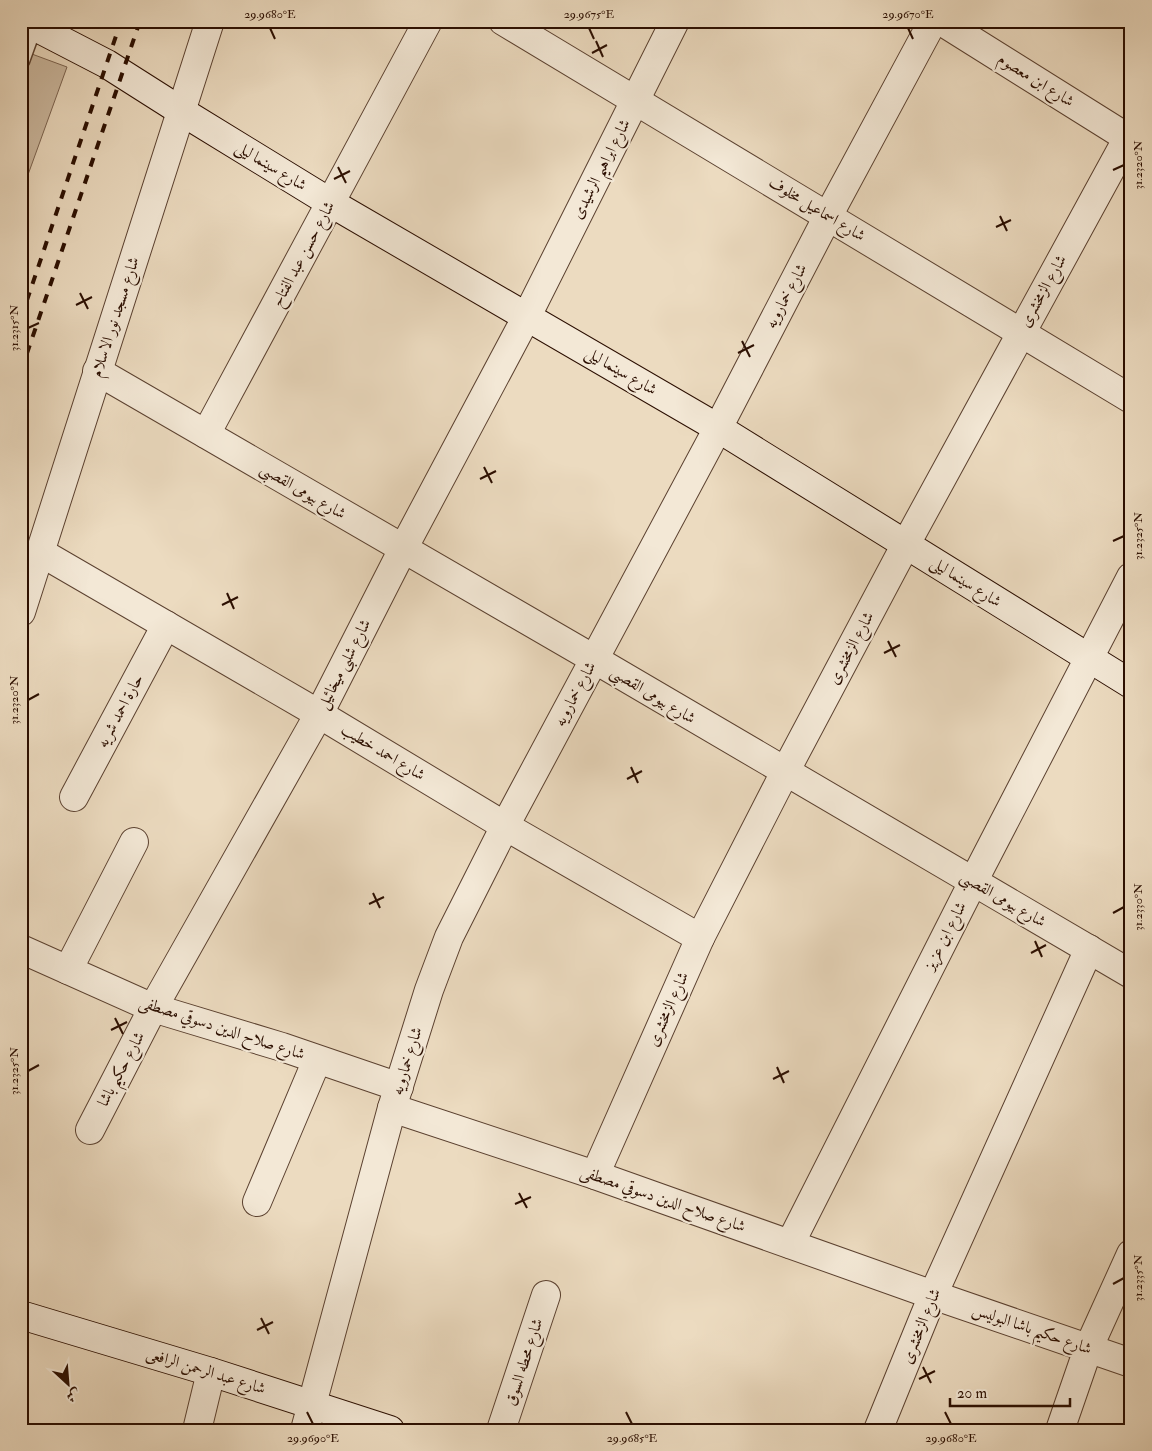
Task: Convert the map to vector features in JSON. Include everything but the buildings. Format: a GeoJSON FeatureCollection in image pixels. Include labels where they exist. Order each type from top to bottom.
{"type":"FeatureCollection","features":[{"type":"Feature","properties":{"kind":"street","name":"شارع مسجد نور الاسلام"},"geometry":{"type":"LineString","coordinates":[[21,612],[210,21]]}},
{"type":"Feature","properties":{"kind":"street","name":"شارع حسن عبد الفتاح"},"geometry":{"type":"LineString","coordinates":[[206,434],[428,21]]}},
{"type":"Feature","properties":{"kind":"street","name":"شارع اسماعيل مخلوف"},"geometry":{"type":"LineString","coordinates":[[503,21],[1131,399]]}},
{"type":"Feature","properties":{"kind":"street","name":"شارع ابراهيم الرشيدى"},"geometry":{"type":"LineString","coordinates":[[527,316],[675,21]]}},
{"type":"Feature","properties":{"kind":"street","name":"شارع خمارويه"},"geometry":{"type":"LineString","coordinates":[[309,1417],[395,1098],[429,990],[449,937],[505,826],[933,21]]}},
{"type":"Feature","properties":{"kind":"street","name":"شارع ابن معصوم"},"geometry":{"type":"LineString","coordinates":[[941,21],[1130,136]]}},
{"type":"Feature","properties":{"kind":"street","name":"شارع سينما ليلى"},"geometry":{"type":"LineString","coordinates":[[31,23],[107,64],[331,203],[718,428],[1131,684]]}},
{"type":"Feature","properties":{"kind":"street","name":"شارع الزمخشرى"},"geometry":{"type":"LineString","coordinates":[[595,1175],[700,938],[785,772],[1021,332],[1130,136]]}},
{"type":"Feature","properties":{"kind":"street","name":"شارع شلبى ميخائيل"},"geometry":{"type":"LineString","coordinates":[[153,1008],[319,714],[403,548],[527,316]]}},
{"type":"Feature","properties":{"kind":"street","name":"شارع بيومى القصبى"},"geometry":{"type":"LineString","coordinates":[[98,371],[1131,974]]}},
{"type":"Feature","properties":{"kind":"street","name":"شارع احمد خطيب"},"geometry":{"type":"LineString","coordinates":[[40,552],[319,714],[505,826],[700,938]]}},
{"type":"Feature","properties":{"kind":"street","name":"شارع ابن عزيز"},"geometry":{"type":"LineString","coordinates":[[790,1244],[973,882],[1131,577]]}},
{"type":"Feature","properties":{"kind":"street","name":"حارة احمد شريه"},"geometry":{"type":"LineString","coordinates":[[74,797],[166,625]]}},
{"type":"Feature","properties":{"kind":"street"},"geometry":{"type":"LineString","coordinates":[[68,970],[134,842]]}},
{"type":"Feature","properties":{"kind":"street","name":"شارع صلاح الدين دسوقي مصطفى"},"geometry":{"type":"LineString","coordinates":[[21,948],[153,1008],[282,1047],[317,1060],[395,1098],[595,1175],[933,1295]]}},
{"type":"Feature","properties":{"kind":"street","name":"شارع الزمخشرى"},"geometry":{"type":"LineString","coordinates":[[878,1430],[933,1295],[1089,949]]}},
{"type":"Feature","properties":{"kind":"street","name":"شارع حكيم باشا"},"geometry":{"type":"LineString","coordinates":[[90,1130],[153,1008]]}},
{"type":"Feature","properties":{"kind":"street"},"geometry":{"type":"LineString","coordinates":[[257,1202],[317,1060]]}},
{"type":"Feature","properties":{"kind":"street"},"geometry":{"type":"LineString","coordinates":[[1060,1430],[1088,1349],[1131,1254]]}},
{"type":"Feature","properties":{"kind":"street","name":"شارع محطه السوق"},"geometry":{"type":"LineString","coordinates":[[501,1430],[546,1295]]}},
{"type":"Feature","properties":{"kind":"street","name":"شارع حكيم باشا البوليس"},"geometry":{"type":"LineString","coordinates":[[933,1295],[1131,1363]]}},
{"type":"Feature","properties":{"kind":"street","name":"شارع عبد الرحمن الرافعى"},"geometry":{"type":"LineString","coordinates":[[21,1315],[212,1372],[309,1417],[390,1430]]}},
{"type":"Feature","properties":{"kind":"street"},"geometry":{"type":"LineString","coordinates":[[197,1430],[212,1372]]}},
{"type":"Feature","properties":{"kind":"lane"},"geometry":{"type":"LineString","coordinates":[[21,61],[31,23]]}},
{"type":"Feature","properties":{"kind":"shaded area"},"geometry":{"type":"Polygon","coordinates":[[[21,50],[67,67],[21,194],[21,50]]]}},
{"type":"Feature","properties":{"kind":"railway"},"geometry":{"type":"LineString","coordinates":[[21,318],[121,21]]}},
{"type":"Feature","properties":{"kind":"railway"},"geometry":{"type":"LineString","coordinates":[[21,371],[140,21]]}}]}
